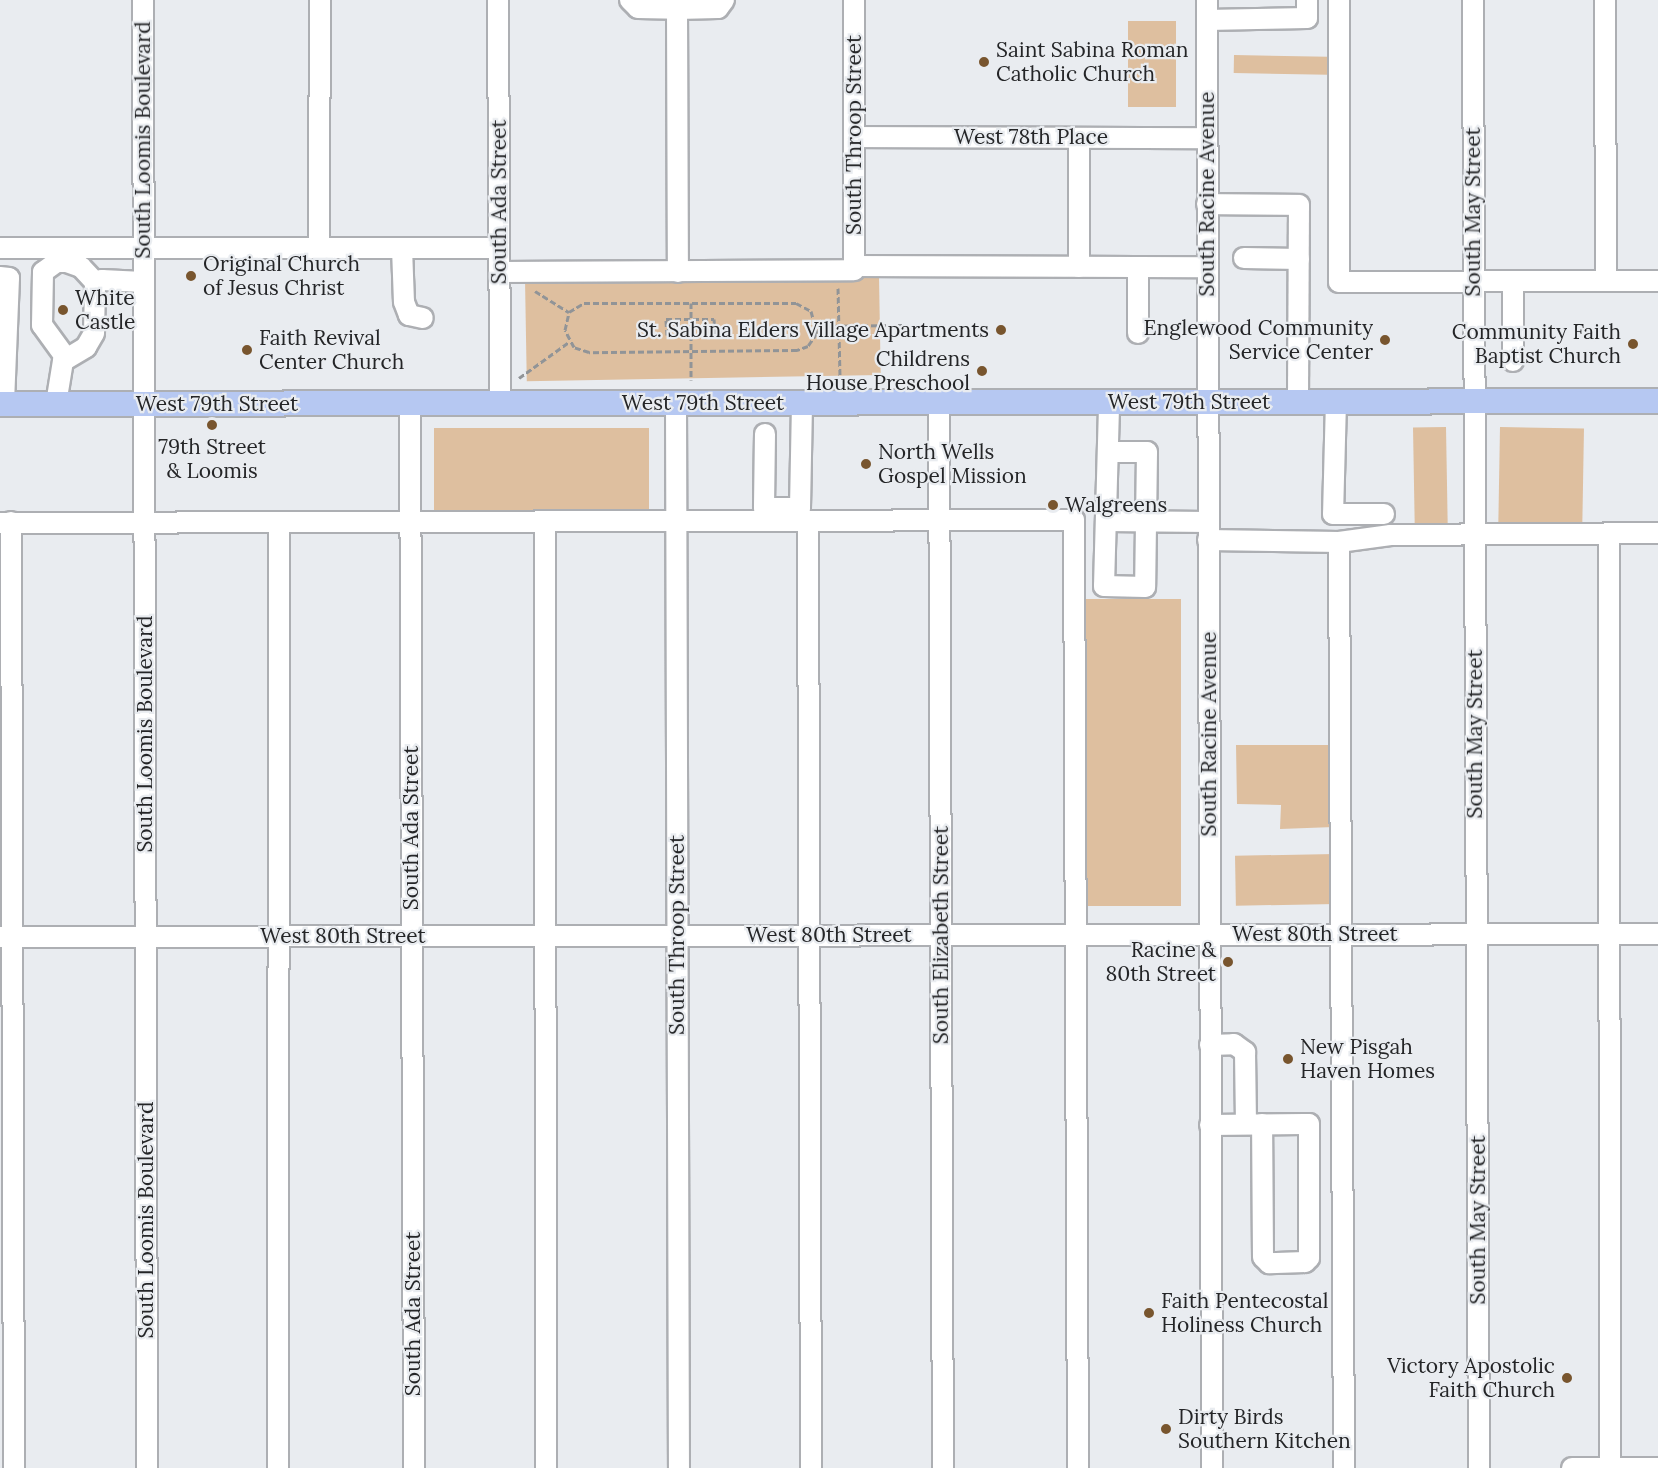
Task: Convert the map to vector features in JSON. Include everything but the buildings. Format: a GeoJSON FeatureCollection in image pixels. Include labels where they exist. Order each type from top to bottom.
{"type":"FeatureCollection","features":[{"type":"Feature","properties":{"kind":"main road","name":"West 79th Street"},"geometry":{"type":"LineString","coordinates":[[2,404],[1658,401]]}},
{"type":"Feature","properties":{"kind":"street","name":"South Loomis Boulevard"},"geometry":{"type":"LineString","coordinates":[[143,0],[147,1468]]}},
{"type":"Feature","properties":{"kind":"street"},"geometry":{"type":"LineString","coordinates":[[319,248],[320,0]]}},
{"type":"Feature","properties":{"kind":"street","name":"South Ada Street"},"geometry":{"type":"LineString","coordinates":[[498,0],[500,404]]}},
{"type":"Feature","properties":{"kind":"street"},"geometry":{"type":"LineString","coordinates":[[630,0],[638,8],[677,9],[718,8],[724,0]]}},
{"type":"Feature","properties":{"kind":"street","name":"South Throop Street"},"geometry":{"type":"LineString","coordinates":[[854,0],[854,268]]}},
{"type":"Feature","properties":{"kind":"street","name":"South Racine Avenue"},"geometry":{"type":"LineString","coordinates":[[1207,0],[1212,1468]]}},
{"type":"Feature","properties":{"kind":"street"},"geometry":{"type":"LineString","coordinates":[[1207,20],[1307,18],[1307,0]]}},
{"type":"Feature","properties":{"kind":"street"},"geometry":{"type":"LineString","coordinates":[[1339,0],[1339,282],[1658,281]]}},
{"type":"Feature","properties":{"kind":"street","name":"South May Street"},"geometry":{"type":"LineString","coordinates":[[1473,0],[1473,534],[1479,1468]]}},
{"type":"Feature","properties":{"kind":"street"},"geometry":{"type":"LineString","coordinates":[[1605,0],[1606,281]]}},
{"type":"Feature","properties":{"kind":"street"},"geometry":{"type":"LineString","coordinates":[[677,9],[678,272]]}},
{"type":"Feature","properties":{"kind":"street","name":"West 78th Place"},"geometry":{"type":"LineString","coordinates":[[855,137],[1207,138]]}},
{"type":"Feature","properties":{"kind":"street"},"geometry":{"type":"LineString","coordinates":[[1079,138],[1079,267]]}},
{"type":"Feature","properties":{"kind":"street"},"geometry":{"type":"LineString","coordinates":[[1207,204],[1299,205],[1298,401]]}},
{"type":"Feature","properties":{"kind":"street"},"geometry":{"type":"LineString","coordinates":[[0,248],[499,248]]}},
{"type":"Feature","properties":{"kind":"street"},"geometry":{"type":"LineString","coordinates":[[402,248],[404,303],[410,315],[423,318]]}},
{"type":"Feature","properties":{"kind":"street"},"geometry":{"type":"LineString","coordinates":[[1244,258],[1299,259]]}},
{"type":"Feature","properties":{"kind":"street"},"geometry":{"type":"LineString","coordinates":[[56,404],[60,365],[66,358],[86,347],[94,333],[96,283],[81,267],[67,262],[57,262],[43,272],[42,326],[66,358]]}},
{"type":"Feature","properties":{"kind":"street"},"geometry":{"type":"LineString","coordinates":[[1138,267],[1138,333]]}},
{"type":"Feature","properties":{"kind":"street"},"geometry":{"type":"LineString","coordinates":[[499,272],[1207,267]]}},
{"type":"Feature","properties":{"kind":"street"},"geometry":{"type":"LineString","coordinates":[[0,277],[9,278],[2,404]]}},
{"type":"Feature","properties":{"kind":"street"},"geometry":{"type":"LineString","coordinates":[[96,283],[143,282]]}},
{"type":"Feature","properties":{"kind":"street"},"geometry":{"type":"LineString","coordinates":[[1513,283],[1513,361]]}},
{"type":"Feature","properties":{"kind":"street"},"geometry":{"type":"LineString","coordinates":[[1336,401],[1333,514],[1384,514]]}},
{"type":"Feature","properties":{"kind":"street"},"geometry":{"type":"LineString","coordinates":[[765,434],[764,508],[800,508],[802,402]]}},
{"type":"Feature","properties":{"kind":"street","name":"South Elizabeth Street"},"geometry":{"type":"LineString","coordinates":[[939,402],[943,1468]]}},
{"type":"Feature","properties":{"kind":"street"},"geometry":{"type":"LineString","coordinates":[[1108,452],[1147,452],[1145,587],[1104,586],[1109,402]]}},
{"type":"Feature","properties":{"kind":"street","name":"South Throop Street"},"geometry":{"type":"LineString","coordinates":[[676,403],[679,1468]]}},
{"type":"Feature","properties":{"kind":"street","name":"South Ada Street"},"geometry":{"type":"LineString","coordinates":[[410,404],[414,1468]]}},
{"type":"Feature","properties":{"kind":"street"},"geometry":{"type":"LineString","coordinates":[[808,520],[811,1468]]}},
{"type":"Feature","properties":{"kind":"street"},"geometry":{"type":"LineString","coordinates":[[14,1468],[6,937],[5,522],[1074,520],[1078,1468]]}},
{"type":"Feature","properties":{"kind":"street"},"geometry":{"type":"LineString","coordinates":[[545,521],[546,1468]]}},
{"type":"Feature","properties":{"kind":"street"},"geometry":{"type":"LineString","coordinates":[[1106,521],[1146,522],[1208,531],[1339,542],[1391,535],[1658,533]]}},
{"type":"Feature","properties":{"kind":"street"},"geometry":{"type":"LineString","coordinates":[[278,1468],[279,522]]}},
{"type":"Feature","properties":{"kind":"street"},"geometry":{"type":"LineString","coordinates":[[1609,533],[1610,1468]]}},
{"type":"Feature","properties":{"kind":"street"},"geometry":{"type":"LineString","coordinates":[[1339,542],[1344,1468]]}},
{"type":"Feature","properties":{"kind":"street","name":"West 80th Street"},"geometry":{"type":"LineString","coordinates":[[6,937],[1658,934]]}},
{"type":"Feature","properties":{"kind":"street"},"geometry":{"type":"LineString","coordinates":[[1210,1045],[1234,1044],[1245,1052],[1254,1124],[1263,1257],[1269,1263],[1305,1262],[1309,1258],[1310,1127],[1307,1124],[1254,1124],[1210,1125]]}},
{"type":"Feature","properties":{"kind":"street"},"geometry":{"type":"LineString","coordinates":[[1572,1468],[1658,1468]]}},
{"type":"Feature","properties":{"kind":"path"},"geometry":{"type":"LineString","coordinates":[[529,287],[569,312]]}},
{"type":"Feature","properties":{"kind":"path"},"geometry":{"type":"LineString","coordinates":[[838,288],[840,378]]}},
{"type":"Feature","properties":{"kind":"path"},"geometry":{"type":"LineString","coordinates":[[584,303],[796,303],[811,311],[818,326],[815,338],[803,349],[589,352],[569,342],[564,324],[569,312],[584,303]]}},
{"type":"Feature","properties":{"kind":"path"},"geometry":{"type":"LineString","coordinates":[[691,303],[691,319]]}},
{"type":"Feature","properties":{"kind":"path"},"geometry":{"type":"LineString","coordinates":[[666,319],[691,319],[714,319],[715,335],[667,335],[666,319]]}},
{"type":"Feature","properties":{"kind":"path"},"geometry":{"type":"LineString","coordinates":[[818,326],[902,325]]}},
{"type":"Feature","properties":{"kind":"path"},"geometry":{"type":"LineString","coordinates":[[691,335],[692,380]]}},
{"type":"Feature","properties":{"kind":"path"},"geometry":{"type":"LineString","coordinates":[[519,378],[569,342]]}},
{"type":"Feature","properties":{"kind":"shaded area"},"geometry":{"type":"Polygon","coordinates":[[[1128,21],[1176,21],[1176,107],[1128,107],[1128,21]]]}},
{"type":"Feature","properties":{"kind":"shaded area"},"geometry":{"type":"Polygon","coordinates":[[[1234,55],[1328,57],[1328,75],[1234,73],[1234,55]]]}},
{"type":"Feature","properties":{"kind":"shaded area"},"geometry":{"type":"Polygon","coordinates":[[[879,276],[881,375],[527,381],[525,282],[879,276]]]}},
{"type":"Feature","properties":{"kind":"shaded area"},"geometry":{"type":"Polygon","coordinates":[[[1446,427],[1448,527],[1415,528],[1413,428],[1446,427]]]}},
{"type":"Feature","properties":{"kind":"shaded area"},"geometry":{"type":"Polygon","coordinates":[[[1500,427],[1584,428],[1582,527],[1498,526],[1500,427]]]}},
{"type":"Feature","properties":{"kind":"shaded area"},"geometry":{"type":"Polygon","coordinates":[[[434,428],[649,428],[649,511],[434,511],[434,428]]]}},
{"type":"Feature","properties":{"kind":"shaded area"},"geometry":{"type":"Polygon","coordinates":[[[1082,599],[1181,599],[1181,906],[1082,906],[1082,599]]]}},
{"type":"Feature","properties":{"kind":"shaded area"},"geometry":{"type":"Polygon","coordinates":[[[1236,745],[1330,745],[1334,827],[1280,829],[1281,805],[1237,804],[1236,745]]]}},
{"type":"Feature","properties":{"kind":"shaded area"},"geometry":{"type":"Polygon","coordinates":[[[1335,854],[1336,904],[1236,906],[1235,856],[1335,854]]]}},
{"type":"Feature","properties":{"kind":"place","name":"Saint Sabina Roman Catholic Church"},"geometry":{"type":"Point","coordinates":[984,62]}},
{"type":"Feature","properties":{"kind":"place","name":"Original Church of Jesus Christ"},"geometry":{"type":"Point","coordinates":[191,276]}},
{"type":"Feature","properties":{"kind":"place","name":"White Castle"},"geometry":{"type":"Point","coordinates":[63,310]}},
{"type":"Feature","properties":{"kind":"place","name":"St. Sabina Elders Village Apartments"},"geometry":{"type":"Point","coordinates":[1001,330]}},
{"type":"Feature","properties":{"kind":"place","name":"Englewood Community Service Center"},"geometry":{"type":"Point","coordinates":[1385,340]}},
{"type":"Feature","properties":{"kind":"place","name":"Community Faith Baptist Church"},"geometry":{"type":"Point","coordinates":[1633,344]}},
{"type":"Feature","properties":{"kind":"place","name":"Faith Revival Center Church"},"geometry":{"type":"Point","coordinates":[247,350]}},
{"type":"Feature","properties":{"kind":"place","name":"Childrens House Preschool"},"geometry":{"type":"Point","coordinates":[982,371]}},
{"type":"Feature","properties":{"kind":"place","name":"79th Street & Loomis"},"geometry":{"type":"Point","coordinates":[212,425]}},
{"type":"Feature","properties":{"kind":"place","name":"North Wells Gospel Mission"},"geometry":{"type":"Point","coordinates":[866,464]}},
{"type":"Feature","properties":{"kind":"place","name":"Walgreens"},"geometry":{"type":"Point","coordinates":[1053,505]}},
{"type":"Feature","properties":{"kind":"place","name":"Racine & 80th Street"},"geometry":{"type":"Point","coordinates":[1228,962]}},
{"type":"Feature","properties":{"kind":"place","name":"New Pisgah Haven Homes"},"geometry":{"type":"Point","coordinates":[1288,1059]}},
{"type":"Feature","properties":{"kind":"place","name":"Faith Pentecostal Holiness Church"},"geometry":{"type":"Point","coordinates":[1149,1313]}},
{"type":"Feature","properties":{"kind":"place","name":"Victory Apostolic Faith Church"},"geometry":{"type":"Point","coordinates":[1567,1378]}},
{"type":"Feature","properties":{"kind":"place","name":"Dirty Birds Southern Kitchen"},"geometry":{"type":"Point","coordinates":[1166,1429]}}]}
